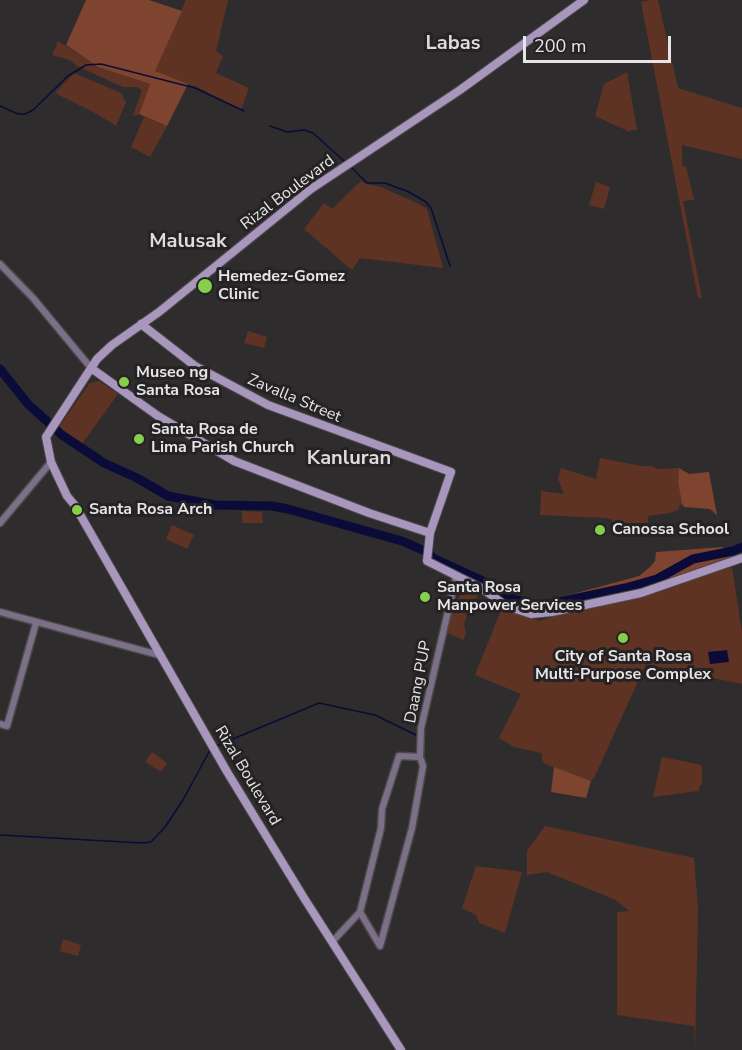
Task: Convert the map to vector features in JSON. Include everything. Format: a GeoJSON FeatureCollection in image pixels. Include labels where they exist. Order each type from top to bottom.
{"type":"FeatureCollection","features":[{"type":"Feature","properties":{"kind":"main road","name":"Rizal Boulevard"},"geometry":{"type":"LineString","coordinates":[[401,1050],[332,942],[159,655],[68,496],[51,462],[46,440],[55,422],[97,358],[112,345],[206,275],[311,189],[460,90],[584,0]]}},
{"type":"Feature","properties":{"kind":"main road","name":"Zavalla Street"},"geometry":{"type":"LineString","coordinates":[[141,324],[195,366],[268,405],[451,472],[430,533]]}},
{"type":"Feature","properties":{"kind":"main road"},"geometry":{"type":"LineString","coordinates":[[91,368],[156,415],[234,461],[369,513],[430,533],[427,544],[427,561],[483,589],[506,606],[531,614],[552,612],[640,592],[742,558]]}},
{"type":"Feature","properties":{"kind":"street"},"geometry":{"type":"LineString","coordinates":[[0,264],[33,298],[91,368]]}},
{"type":"Feature","properties":{"kind":"street"},"geometry":{"type":"LineString","coordinates":[[0,524],[51,462]]}},
{"type":"Feature","properties":{"kind":"street","name":"Daang PUP"},"geometry":{"type":"LineString","coordinates":[[360,912],[380,946],[412,828],[423,766],[420,758],[421,728],[456,577]]}},
{"type":"Feature","properties":{"kind":"street"},"geometry":{"type":"LineString","coordinates":[[0,612],[159,655]]}},
{"type":"Feature","properties":{"kind":"street"},"geometry":{"type":"LineString","coordinates":[[4,725],[36,623]]}},
{"type":"Feature","properties":{"kind":"street"},"geometry":{"type":"LineString","coordinates":[[332,942],[357,918],[360,912],[381,828],[382,809],[399,756],[420,758]]}},
{"type":"Feature","properties":{"kind":"shaded area"},"geometry":{"type":"Polygon","coordinates":[[[86,0],[149,0],[182,11],[155,71],[188,84],[167,126],[139,114],[150,84],[98,67],[66,45],[86,0]]]}},
{"type":"Feature","properties":{"kind":"shaded area"},"geometry":{"type":"Polygon","coordinates":[[[186,0],[228,0],[216,51],[223,56],[216,73],[249,88],[241,110],[197,87],[154,72],[186,0]]]}},
{"type":"Feature","properties":{"kind":"shaded area"},"geometry":{"type":"Polygon","coordinates":[[[658,0],[678,88],[742,108],[742,159],[682,145],[682,163],[683,167],[686,166],[694,200],[683,201],[702,298],[698,298],[641,2],[658,0]]]}},
{"type":"Feature","properties":{"kind":"shaded area"},"geometry":{"type":"Polygon","coordinates":[[[58,41],[98,67],[150,84],[139,114],[133,116],[142,90],[137,87],[123,87],[77,66],[70,60],[52,55],[58,41]]]}},
{"type":"Feature","properties":{"kind":"shaded area"},"geometry":{"type":"Polygon","coordinates":[[[627,72],[637,130],[630,132],[595,116],[604,84],[627,72]]]}},
{"type":"Feature","properties":{"kind":"shaded area"},"geometry":{"type":"Polygon","coordinates":[[[74,73],[121,93],[126,102],[116,126],[57,94],[56,92],[74,73]]]}},
{"type":"Feature","properties":{"kind":"shaded area"},"geometry":{"type":"Polygon","coordinates":[[[144,117],[167,126],[150,157],[131,147],[144,117]]]}},
{"type":"Feature","properties":{"kind":"shaded area"},"geometry":{"type":"Polygon","coordinates":[[[361,181],[381,187],[427,209],[443,268],[360,258],[352,270],[304,229],[324,203],[332,209],[361,181]]]}},
{"type":"Feature","properties":{"kind":"shaded area"},"geometry":{"type":"Polygon","coordinates":[[[596,182],[610,187],[604,209],[589,205],[596,182]]]}},
{"type":"Feature","properties":{"kind":"shaded area"},"geometry":{"type":"Polygon","coordinates":[[[248,331],[267,337],[264,348],[244,343],[248,331]]]}},
{"type":"Feature","properties":{"kind":"shaded area"},"geometry":{"type":"Polygon","coordinates":[[[99,381],[118,394],[82,444],[58,428],[90,383],[99,381]]]}},
{"type":"Feature","properties":{"kind":"shaded area"},"geometry":{"type":"Polygon","coordinates":[[[600,458],[652,466],[658,469],[679,468],[678,482],[682,504],[678,507],[680,509],[648,516],[648,523],[612,524],[612,519],[605,518],[540,515],[541,491],[564,494],[558,479],[561,468],[596,479],[600,458]]]}},
{"type":"Feature","properties":{"kind":"shaded area"},"geometry":{"type":"Polygon","coordinates":[[[679,468],[689,474],[709,472],[717,515],[710,509],[684,507],[678,482],[679,468]]]}},
{"type":"Feature","properties":{"kind":"shaded area"},"geometry":{"type":"Polygon","coordinates":[[[242,511],[262,512],[263,523],[242,523],[242,511]]]}},
{"type":"Feature","properties":{"kind":"shaded area"},"geometry":{"type":"Polygon","coordinates":[[[172,525],[194,535],[187,549],[166,539],[172,525]]]}},
{"type":"Feature","properties":{"kind":"shaded area"},"geometry":{"type":"Polygon","coordinates":[[[723,547],[723,552],[733,551],[734,557],[633,592],[562,607],[558,598],[639,576],[655,561],[656,552],[723,547]]]}},
{"type":"Feature","properties":{"kind":"shaded area"},"geometry":{"type":"Polygon","coordinates":[[[732,567],[742,632],[742,684],[646,664],[591,781],[545,764],[542,760],[542,753],[514,747],[499,738],[521,694],[475,675],[502,608],[539,621],[559,613],[637,596],[732,567]]]}},
{"type":"Feature","properties":{"kind":"shaded area"},"geometry":{"type":"Polygon","coordinates":[[[463,588],[478,594],[469,615],[463,613],[467,616],[464,624],[466,634],[463,640],[446,632],[452,609],[463,588]]]}},
{"type":"Feature","properties":{"kind":"shaded area"},"geometry":{"type":"Polygon","coordinates":[[[727,650],[729,662],[710,664],[708,652],[727,650]]]}},
{"type":"Feature","properties":{"kind":"shaded area"},"geometry":{"type":"Polygon","coordinates":[[[152,752],[167,763],[161,772],[145,762],[152,752]]]}},
{"type":"Feature","properties":{"kind":"shaded area"},"geometry":{"type":"Polygon","coordinates":[[[662,757],[702,765],[702,783],[698,791],[653,797],[662,757]]]}},
{"type":"Feature","properties":{"kind":"shaded area"},"geometry":{"type":"Polygon","coordinates":[[[554,767],[591,781],[586,798],[551,792],[554,767]]]}},
{"type":"Feature","properties":{"kind":"shaded area"},"geometry":{"type":"Polygon","coordinates":[[[545,826],[694,858],[698,909],[695,1050],[694,1026],[617,1015],[617,912],[629,911],[616,900],[547,872],[527,875],[527,851],[545,826]]]}},
{"type":"Feature","properties":{"kind":"shaded area"},"geometry":{"type":"Polygon","coordinates":[[[476,866],[522,872],[505,933],[479,923],[476,915],[462,908],[476,866]]]}},
{"type":"Feature","properties":{"kind":"shaded area"},"geometry":{"type":"Polygon","coordinates":[[[63,939],[81,945],[78,956],[60,951],[63,939]]]}},
{"type":"Feature","properties":{"kind":"waterway"},"geometry":{"type":"LineString","coordinates":[[0,106],[18,114],[25,114],[33,110],[68,76],[86,65],[101,64],[195,88],[244,111]]}},
{"type":"Feature","properties":{"kind":"waterway"},"geometry":{"type":"LineString","coordinates":[[270,126],[287,132],[304,130],[313,133],[345,162]]}},
{"type":"Feature","properties":{"kind":"waterway"},"geometry":{"type":"LineString","coordinates":[[351,167],[367,183],[385,183],[409,192],[426,202],[431,208],[450,266]]}},
{"type":"Feature","properties":{"kind":"waterway"},"geometry":{"type":"LineString","coordinates":[[0,369],[28,404],[62,435],[104,463],[168,496],[215,505],[272,506],[288,509],[402,541],[494,586],[513,599],[532,604],[545,605],[625,588],[657,579],[693,559],[742,547]]}},
{"type":"Feature","properties":{"kind":"waterway"},"geometry":{"type":"LineString","coordinates":[[216,746],[319,703],[375,715],[418,736]]}},
{"type":"Feature","properties":{"kind":"waterway"},"geometry":{"type":"LineString","coordinates":[[0,835],[151,842],[165,827],[183,800],[210,750]]}},
{"type":"Feature","properties":{"kind":"place","name":"Hemedez-Gomez Clinic"},"geometry":{"type":"Point","coordinates":[205,286]}},
{"type":"Feature","properties":{"kind":"place","name":"Museo ng Santa Rosa"},"geometry":{"type":"Point","coordinates":[124,382]}},
{"type":"Feature","properties":{"kind":"place","name":"Santa Rosa de Lima Parish Church"},"geometry":{"type":"Point","coordinates":[139,439]}},
{"type":"Feature","properties":{"kind":"place","name":"Santa Rosa Arch"},"geometry":{"type":"Point","coordinates":[77,510]}},
{"type":"Feature","properties":{"kind":"place","name":"Canossa School"},"geometry":{"type":"Point","coordinates":[600,530]}},
{"type":"Feature","properties":{"kind":"place","name":"Santa Rosa Manpower Services"},"geometry":{"type":"Point","coordinates":[425,597]}},
{"type":"Feature","properties":{"kind":"place","name":"City of Santa Rosa Multi-Purpose Complex"},"geometry":{"type":"Point","coordinates":[623,638]}},
{"type":"Feature","properties":{"kind":"district","name":"Labas"},"geometry":{"type":"Point","coordinates":[453,44]}},
{"type":"Feature","properties":{"kind":"district","name":"Malusak"},"geometry":{"type":"Point","coordinates":[188,242]}},
{"type":"Feature","properties":{"kind":"district","name":"Kanluran"},"geometry":{"type":"Point","coordinates":[349,459]}}]}
